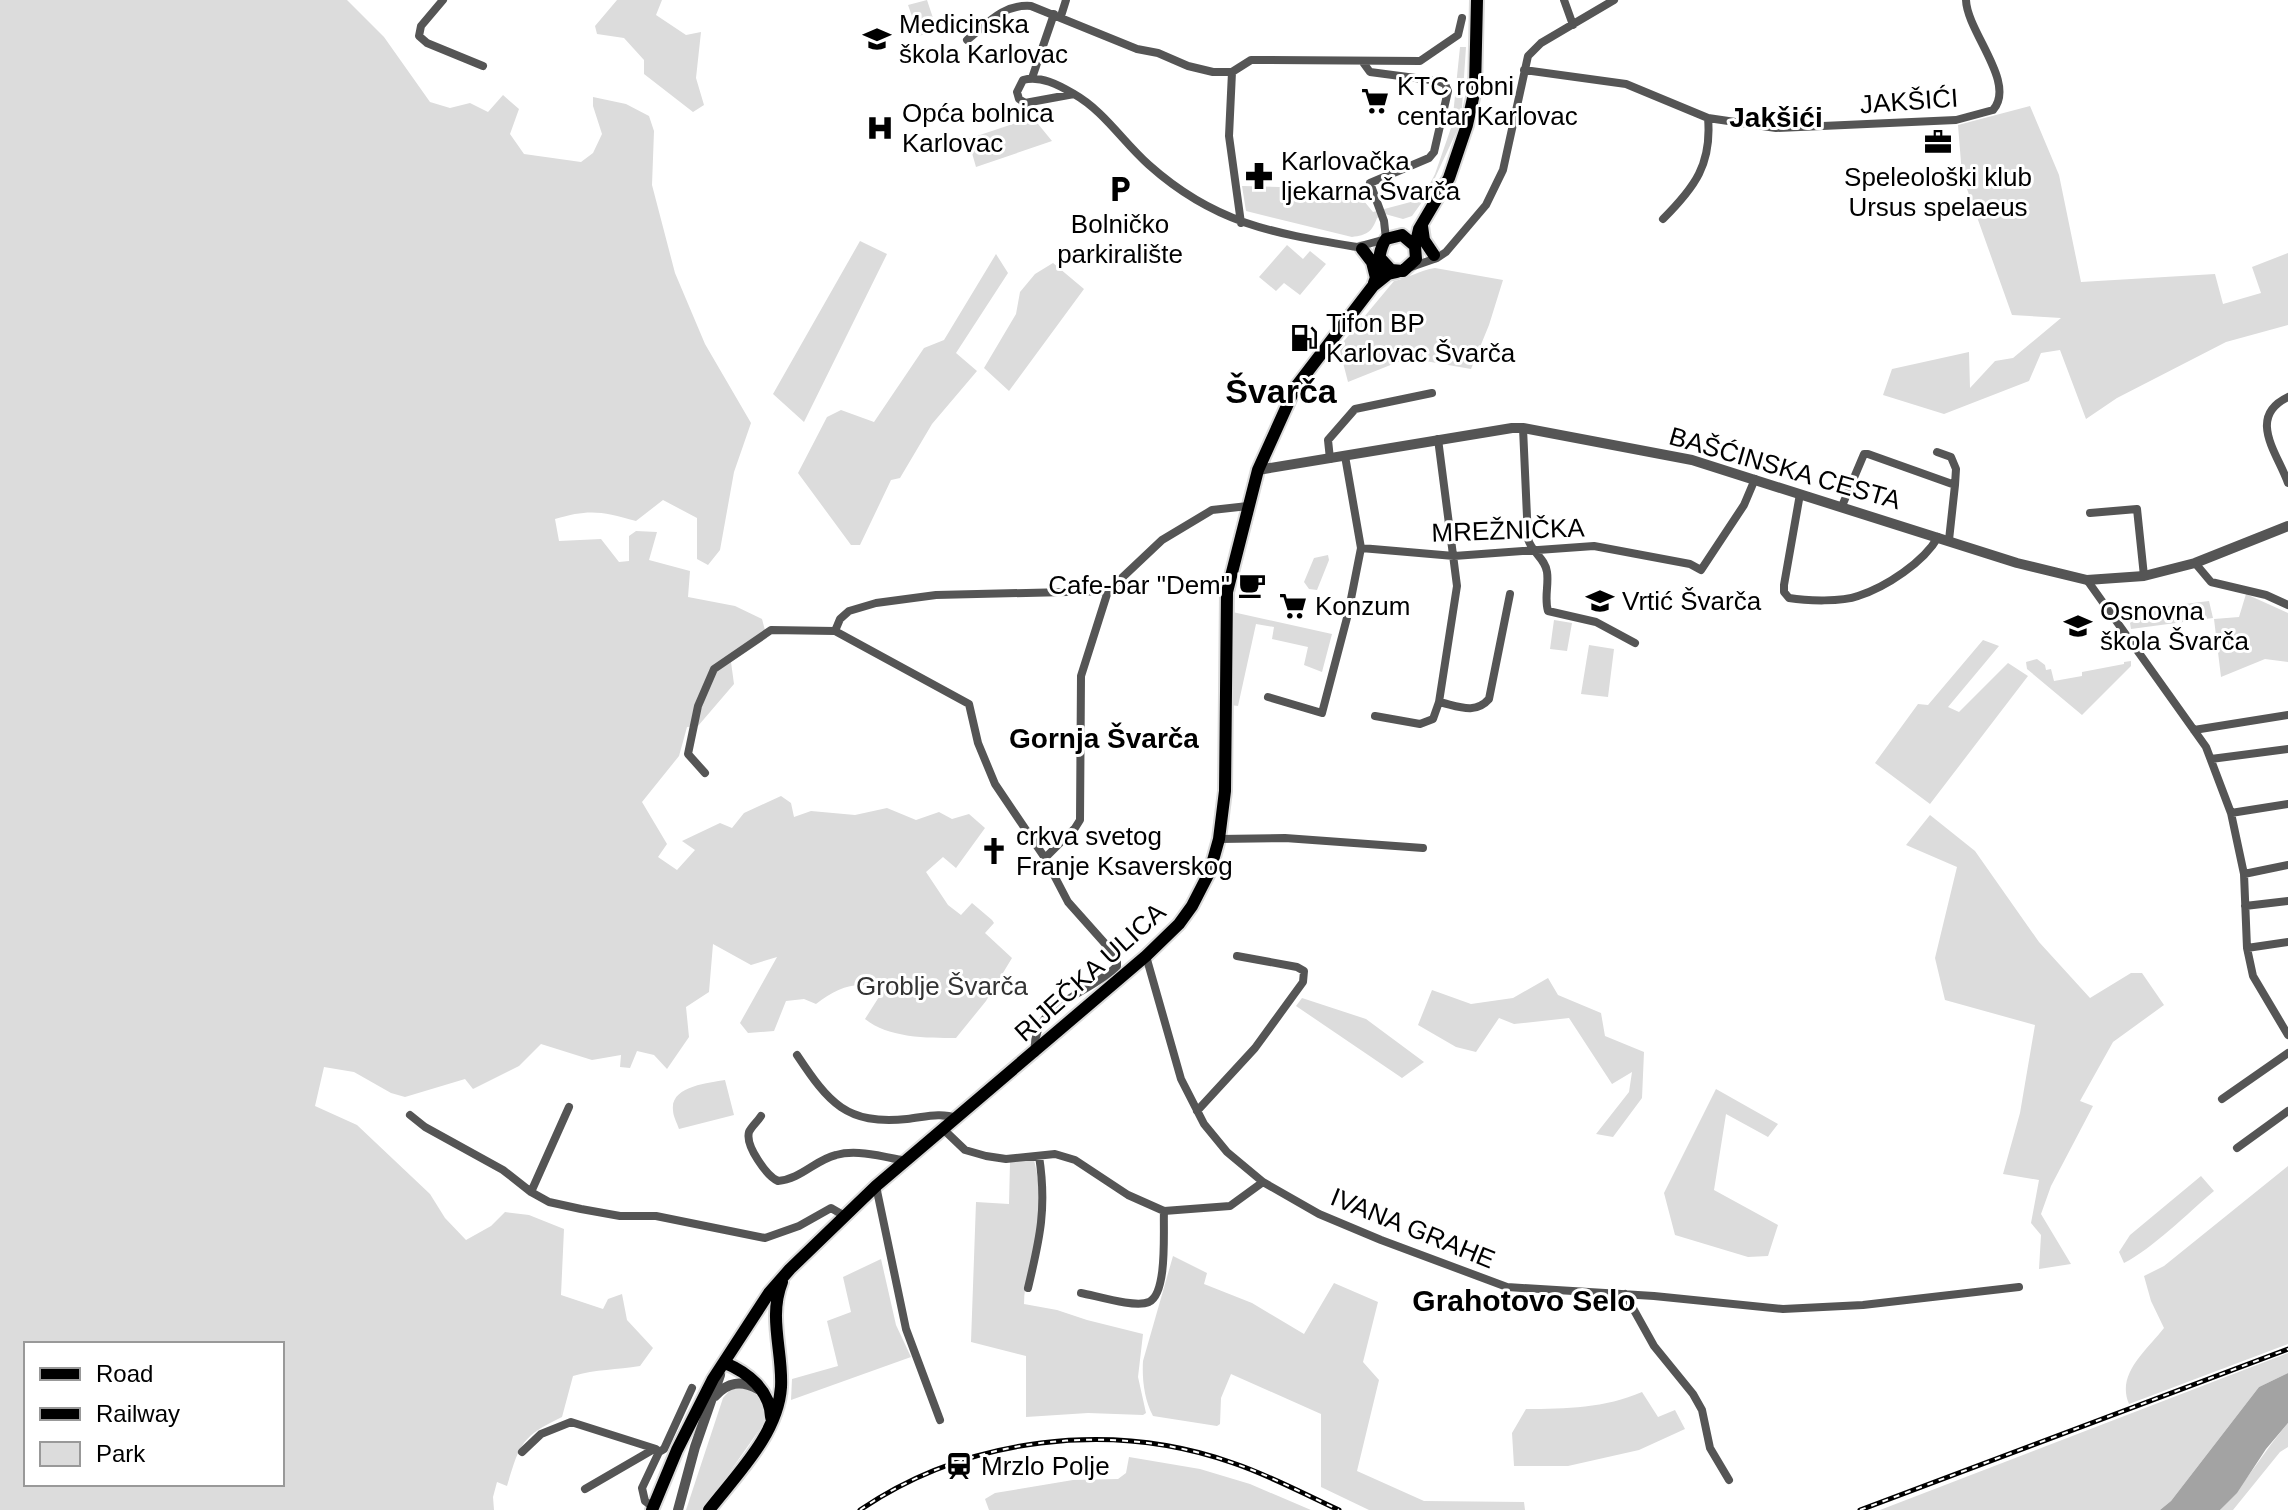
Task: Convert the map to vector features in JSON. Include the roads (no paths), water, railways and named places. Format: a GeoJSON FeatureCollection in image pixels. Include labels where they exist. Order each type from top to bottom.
{"type":"FeatureCollection","features":[{"type":"Feature","properties":{"kind":"main road"},"geometry":{"type":"LineString","coordinates":[[1374,282],[1403,270],[1416,259],[1415,246],[1423,222],[1449,178],[1467,125],[1475,89],[1477,0]]}},
{"type":"Feature","properties":{"kind":"main road"},"geometry":{"type":"LineString","coordinates":[[1374,282],[1381,259],[1380,249],[1391,237],[1423,222]]}},
{"type":"Feature","properties":{"kind":"main road"},"geometry":{"type":"LineString","coordinates":[[1423,222],[1424,240],[1438,255]]}},
{"type":"Feature","properties":{"kind":"main road"},"geometry":{"type":"LineString","coordinates":[[1391,237],[1407,237],[1415,246]]}},
{"type":"Feature","properties":{"kind":"main road"},"geometry":{"type":"LineString","coordinates":[[1360,248],[1372,262],[1374,282]]}},
{"type":"Feature","properties":{"kind":"main road"},"geometry":{"type":"LineString","coordinates":[[1381,259],[1386,267],[1403,270]]}},
{"type":"Feature","properties":{"kind":"main road","name":"RIJEČKA ULICA"},"geometry":{"type":"LineString","coordinates":[[653,1508],[695,1410],[769,1293],[790,1269],[843,1215],[1146,956],[1179,924],[1192,906],[1210,871],[1219,839],[1225,791],[1227,592],[1258,470],[1295,388],[1374,282]]}},
{"type":"Feature","properties":{"kind":"main road","name":"RIJEČKA ULICA"},"geometry":{"type":"LineString","coordinates":[[709,1510],[771,1424],[780,1398],[775,1311],[777,1296],[790,1269]]}},
{"type":"Feature","properties":{"kind":"main road"},"geometry":{"type":"LineString","coordinates":[[725,1363],[751,1378],[763,1393],[771,1409],[771,1424]]}},
{"type":"Feature","properties":{"kind":"street"},"geometry":{"type":"LineString","coordinates":[[443,0],[421,26],[419,36],[427,43],[483,66]]}},
{"type":"Feature","properties":{"kind":"street"},"geometry":{"type":"LineString","coordinates":[[1032,78],[1066,0]]}},
{"type":"Feature","properties":{"kind":"street"},"geometry":{"type":"LineString","coordinates":[[1564,0],[1573,25]]}},
{"type":"Feature","properties":{"kind":"street"},"geometry":{"type":"LineString","coordinates":[[1403,270],[1438,255],[1474,221],[1499,181],[1514,126],[1524,70],[1533,50],[1614,0]]}},
{"type":"Feature","properties":{"kind":"street","name":"JAKŠIĆI"},"geometry":{"type":"LineString","coordinates":[[1524,70],[1626,84],[1708,118],[1751,126],[1800,128],[1956,120],[1993,110],[1998,102],[1996,74],[1989,54],[1973,28],[1966,0]]}},
{"type":"Feature","properties":{"kind":"street"},"geometry":{"type":"LineString","coordinates":[[967,40],[1002,10],[1016,5],[1031,6],[1188,66],[1213,72],[1232,72],[1251,60],[1420,61],[1458,35],[1462,18]]}},
{"type":"Feature","properties":{"kind":"street"},"geometry":{"type":"LineString","coordinates":[[1360,248],[1391,237],[1370,183],[1429,158],[1434,152],[1448,91],[1445,84],[1438,81],[1370,72],[1362,61]]}},
{"type":"Feature","properties":{"kind":"street"},"geometry":{"type":"LineString","coordinates":[[1232,72],[1229,136],[1241,223]]}},
{"type":"Feature","properties":{"kind":"street"},"geometry":{"type":"LineString","coordinates":[[1074,94],[1025,103],[1019,99],[1018,85],[1032,78],[1057,84],[1074,94],[1105,118],[1149,165],[1170,182],[1192,198],[1241,223],[1360,248],[1381,259]]}},
{"type":"Feature","properties":{"kind":"street"},"geometry":{"type":"LineString","coordinates":[[1663,219],[1695,184],[1706,159],[1710,139],[1708,118]]}},
{"type":"Feature","properties":{"kind":"street"},"geometry":{"type":"LineString","coordinates":[[1415,246],[1421,252],[1438,255]]}},
{"type":"Feature","properties":{"kind":"street"},"geometry":{"type":"LineString","coordinates":[[1330,459],[1328,440],[1355,409],[1432,393]]}},
{"type":"Feature","properties":{"kind":"street"},"geometry":{"type":"LineString","coordinates":[[2288,397],[2271,410],[2266,426],[2288,483]]}},
{"type":"Feature","properties":{"kind":"street"},"geometry":{"type":"LineString","coordinates":[[1523,428],[1527,524],[1531,549],[1542,559],[1547,571],[1548,611],[1596,622],[1635,643]]}},
{"type":"Feature","properties":{"kind":"street","name":"BAŠĆINSKA CESTA"},"geometry":{"type":"LineString","coordinates":[[1258,470],[1438,439],[1523,428],[1666,454],[1842,506],[2017,563],[2087,580],[2144,576],[2195,563],[2288,526]]}},
{"type":"Feature","properties":{"kind":"street"},"geometry":{"type":"LineString","coordinates":[[1375,716],[1420,724],[1433,719],[1439,702],[1457,586],[1438,439]]}},
{"type":"Feature","properties":{"kind":"street"},"geometry":{"type":"LineString","coordinates":[[1269,443],[1274,458],[1286,466]]}},
{"type":"Feature","properties":{"kind":"street"},"geometry":{"type":"LineString","coordinates":[[1800,494],[1784,592],[1789,598],[1804,600],[1857,597],[1916,565],[1944,538],[1956,469],[1951,457],[1937,452]]}},
{"type":"Feature","properties":{"kind":"street"},"geometry":{"type":"LineString","coordinates":[[1842,506],[1864,454],[1955,485]]}},
{"type":"Feature","properties":{"kind":"street"},"geometry":{"type":"LineString","coordinates":[[1268,697],[1322,713],[1348,614],[1361,548],[1345,456]]}},
{"type":"Feature","properties":{"kind":"street","name":"MREŽNIČKA"},"geometry":{"type":"LineString","coordinates":[[1361,548],[1454,556],[1594,546],[1690,564],[1701,570],[1744,505],[1755,479]]}},
{"type":"Feature","properties":{"kind":"street"},"geometry":{"type":"LineString","coordinates":[[1045,858],[1080,820],[1081,676],[1108,591],[1162,540],[1212,510],[1248,506]]}},
{"type":"Feature","properties":{"kind":"street"},"geometry":{"type":"LineString","coordinates":[[2090,513],[2137,509],[2144,576]]}},
{"type":"Feature","properties":{"kind":"street"},"geometry":{"type":"LineString","coordinates":[[2195,563],[2211,582],[2266,595],[2288,605]]}},
{"type":"Feature","properties":{"kind":"street"},"geometry":{"type":"LineString","coordinates":[[2102,598],[2105,578]]}},
{"type":"Feature","properties":{"kind":"street"},"geometry":{"type":"LineString","coordinates":[[2087,580],[2206,747],[2231,813],[2244,874],[2247,948],[2253,976],[2288,1035]]}},
{"type":"Feature","properties":{"kind":"street"},"geometry":{"type":"LineString","coordinates":[[835,631],[840,619],[849,611],[876,603],[936,595],[1108,591]]}},
{"type":"Feature","properties":{"kind":"street"},"geometry":{"type":"LineString","coordinates":[[1439,702],[1471,710],[1482,708],[1489,699],[1510,594]]}},
{"type":"Feature","properties":{"kind":"street"},"geometry":{"type":"LineString","coordinates":[[705,773],[688,754],[698,706],[714,669],[771,630],[835,631],[969,704],[978,743],[995,784],[1045,858],[1068,902],[1117,957],[1117,966],[1106,978],[1049,1012],[1033,1038],[1035,1053]]}},
{"type":"Feature","properties":{"kind":"street"},"geometry":{"type":"LineString","coordinates":[[2194,730],[2288,715]]}},
{"type":"Feature","properties":{"kind":"street"},"geometry":{"type":"LineString","coordinates":[[2211,759],[2288,749]]}},
{"type":"Feature","properties":{"kind":"street"},"geometry":{"type":"LineString","coordinates":[[2231,813],[2288,804]]}},
{"type":"Feature","properties":{"kind":"street"},"geometry":{"type":"LineString","coordinates":[[1219,839],[1285,838],[1423,848]]}},
{"type":"Feature","properties":{"kind":"street"},"geometry":{"type":"LineString","coordinates":[[2244,874],[2288,865]]}},
{"type":"Feature","properties":{"kind":"street"},"geometry":{"type":"LineString","coordinates":[[2245,906],[2288,901]]}},
{"type":"Feature","properties":{"kind":"street"},"geometry":{"type":"LineString","coordinates":[[2247,948],[2288,942]]}},
{"type":"Feature","properties":{"kind":"street","name":"IVANA GRAHE"},"geometry":{"type":"LineString","coordinates":[[1146,956],[1181,1079],[1204,1124],[1227,1152],[1263,1182],[1319,1214],[1507,1287],[1783,1309],[1863,1305],[2019,1287]]}},
{"type":"Feature","properties":{"kind":"street"},"geometry":{"type":"LineString","coordinates":[[1197,1111],[1255,1048],[1303,982],[1304,971],[1297,967],[1237,956]]}},
{"type":"Feature","properties":{"kind":"street"},"geometry":{"type":"LineString","coordinates":[[2222,1099],[2288,1053]]}},
{"type":"Feature","properties":{"kind":"street"},"geometry":{"type":"LineString","coordinates":[[797,1055],[820,1090],[836,1105],[854,1114],[881,1121],[944,1114],[957,1118]]}},
{"type":"Feature","properties":{"kind":"street"},"geometry":{"type":"LineString","coordinates":[[531,1192],[569,1107]]}},
{"type":"Feature","properties":{"kind":"street"},"geometry":{"type":"LineString","coordinates":[[2237,1148],[2288,1111]]}},
{"type":"Feature","properties":{"kind":"street"},"geometry":{"type":"LineString","coordinates":[[410,1115],[425,1127],[503,1170],[549,1202],[620,1216],[656,1216],[765,1238],[799,1226],[831,1208],[843,1215]]}},
{"type":"Feature","properties":{"kind":"street"},"geometry":{"type":"LineString","coordinates":[[761,1116],[749,1133],[749,1141],[765,1171],[778,1181],[789,1180],[835,1155],[852,1154],[906,1161]]}},
{"type":"Feature","properties":{"kind":"street"},"geometry":{"type":"LineString","coordinates":[[943,1129],[965,1150],[1006,1159],[1055,1154],[1075,1160],[1128,1195],[1164,1211],[1230,1206],[1263,1182]]}},
{"type":"Feature","properties":{"kind":"street"},"geometry":{"type":"LineString","coordinates":[[1028,1288],[1043,1219],[1039,1156]]}},
{"type":"Feature","properties":{"kind":"street"},"geometry":{"type":"LineString","coordinates":[[876,1186],[906,1329],[940,1420]]}},
{"type":"Feature","properties":{"kind":"street"},"geometry":{"type":"LineString","coordinates":[[1081,1293],[1135,1303],[1148,1302],[1157,1296],[1163,1258],[1164,1211]]}},
{"type":"Feature","properties":{"kind":"street"},"geometry":{"type":"LineString","coordinates":[[1625,1294],[1654,1346],[1702,1410],[1710,1448],[1729,1480]]}},
{"type":"Feature","properties":{"kind":"street"},"geometry":{"type":"LineString","coordinates":[[678,1509],[725,1363]]}},
{"type":"Feature","properties":{"kind":"street"},"geometry":{"type":"LineString","coordinates":[[711,1400],[726,1386],[737,1383],[750,1385],[763,1393]]}},
{"type":"Feature","properties":{"kind":"street"},"geometry":{"type":"LineString","coordinates":[[585,1489],[664,1449],[692,1388]]}},
{"type":"Feature","properties":{"kind":"street"},"geometry":{"type":"LineString","coordinates":[[522,1452],[541,1434],[568,1422],[657,1450]]}},
{"type":"Feature","properties":{"kind":"street"},"geometry":{"type":"LineString","coordinates":[[653,1508],[645,1501],[642,1488],[657,1450]]}},
{"type":"Feature","properties":{"kind":"railway"},"geometry":{"type":"LineString","coordinates":[[1860,1510],[2288,1349]]}},
{"type":"Feature","properties":{"kind":"railway"},"geometry":{"type":"LineString","coordinates":[[860,1510],[902,1485],[946,1466],[993,1452],[1041,1443],[1090,1440],[1138,1442],[1186,1450],[1233,1463],[1339,1510]]}},
{"type":"Feature","properties":{"kind":"place","name":"Medicinska škola Karlovac"},"geometry":{"type":"Point","coordinates":[877,39]}},
{"type":"Feature","properties":{"kind":"place","name":"KTC robni centar Karlovac"},"geometry":{"type":"Point","coordinates":[1375,101]}},
{"type":"Feature","properties":{"kind":"place","name":"Opća bolnica Karlovac"},"geometry":{"type":"Point","coordinates":[880,128]}},
{"type":"Feature","properties":{"kind":"place","name":"Speleološki klub Ursus spelaeus"},"geometry":{"type":"Point","coordinates":[1938,142]}},
{"type":"Feature","properties":{"kind":"place","name":"Karlovačka ljekarna Švarča"},"geometry":{"type":"Point","coordinates":[1259,176]}},
{"type":"Feature","properties":{"kind":"place","name":"Bolničko parkiralište"},"geometry":{"type":"Point","coordinates":[1120,189]}},
{"type":"Feature","properties":{"kind":"place","name":"Tifon BP Karlovac Švarča"},"geometry":{"type":"Point","coordinates":[1304,338]}},
{"type":"Feature","properties":{"kind":"place","name":"Cafe-bar \"Dem\""},"geometry":{"type":"Point","coordinates":[1252,585]}},
{"type":"Feature","properties":{"kind":"place","name":"Vrtić Švarča"},"geometry":{"type":"Point","coordinates":[1600,601]}},
{"type":"Feature","properties":{"kind":"place","name":"Konzum"},"geometry":{"type":"Point","coordinates":[1293,606]}},
{"type":"Feature","properties":{"kind":"place","name":"Osnovna škola Švarča"},"geometry":{"type":"Point","coordinates":[2078,626]}},
{"type":"Feature","properties":{"kind":"place","name":"crkva svetog Franje Ksaverskog"},"geometry":{"type":"Point","coordinates":[994,851]}},
{"type":"Feature","properties":{"kind":"place","name":"Mrzlo Polje"},"geometry":{"type":"Point","coordinates":[959,1466]}},
{"type":"Feature","properties":{"kind":"district","name":"Jakšići"},"geometry":{"type":"Point","coordinates":[1776,117]}},
{"type":"Feature","properties":{"kind":"district","name":"Švarča"},"geometry":{"type":"Point","coordinates":[1281,391]}},
{"type":"Feature","properties":{"kind":"district","name":"Gornja Švarča"},"geometry":{"type":"Point","coordinates":[1104,738]}},
{"type":"Feature","properties":{"kind":"district","name":"Grahotovo Selo"},"geometry":{"type":"Point","coordinates":[1524,1300]}},
{"type":"Feature","properties":{"kind":"park label","name":"Groblje Švarča"},"geometry":{"type":"Point","coordinates":[942,986]}}]}
